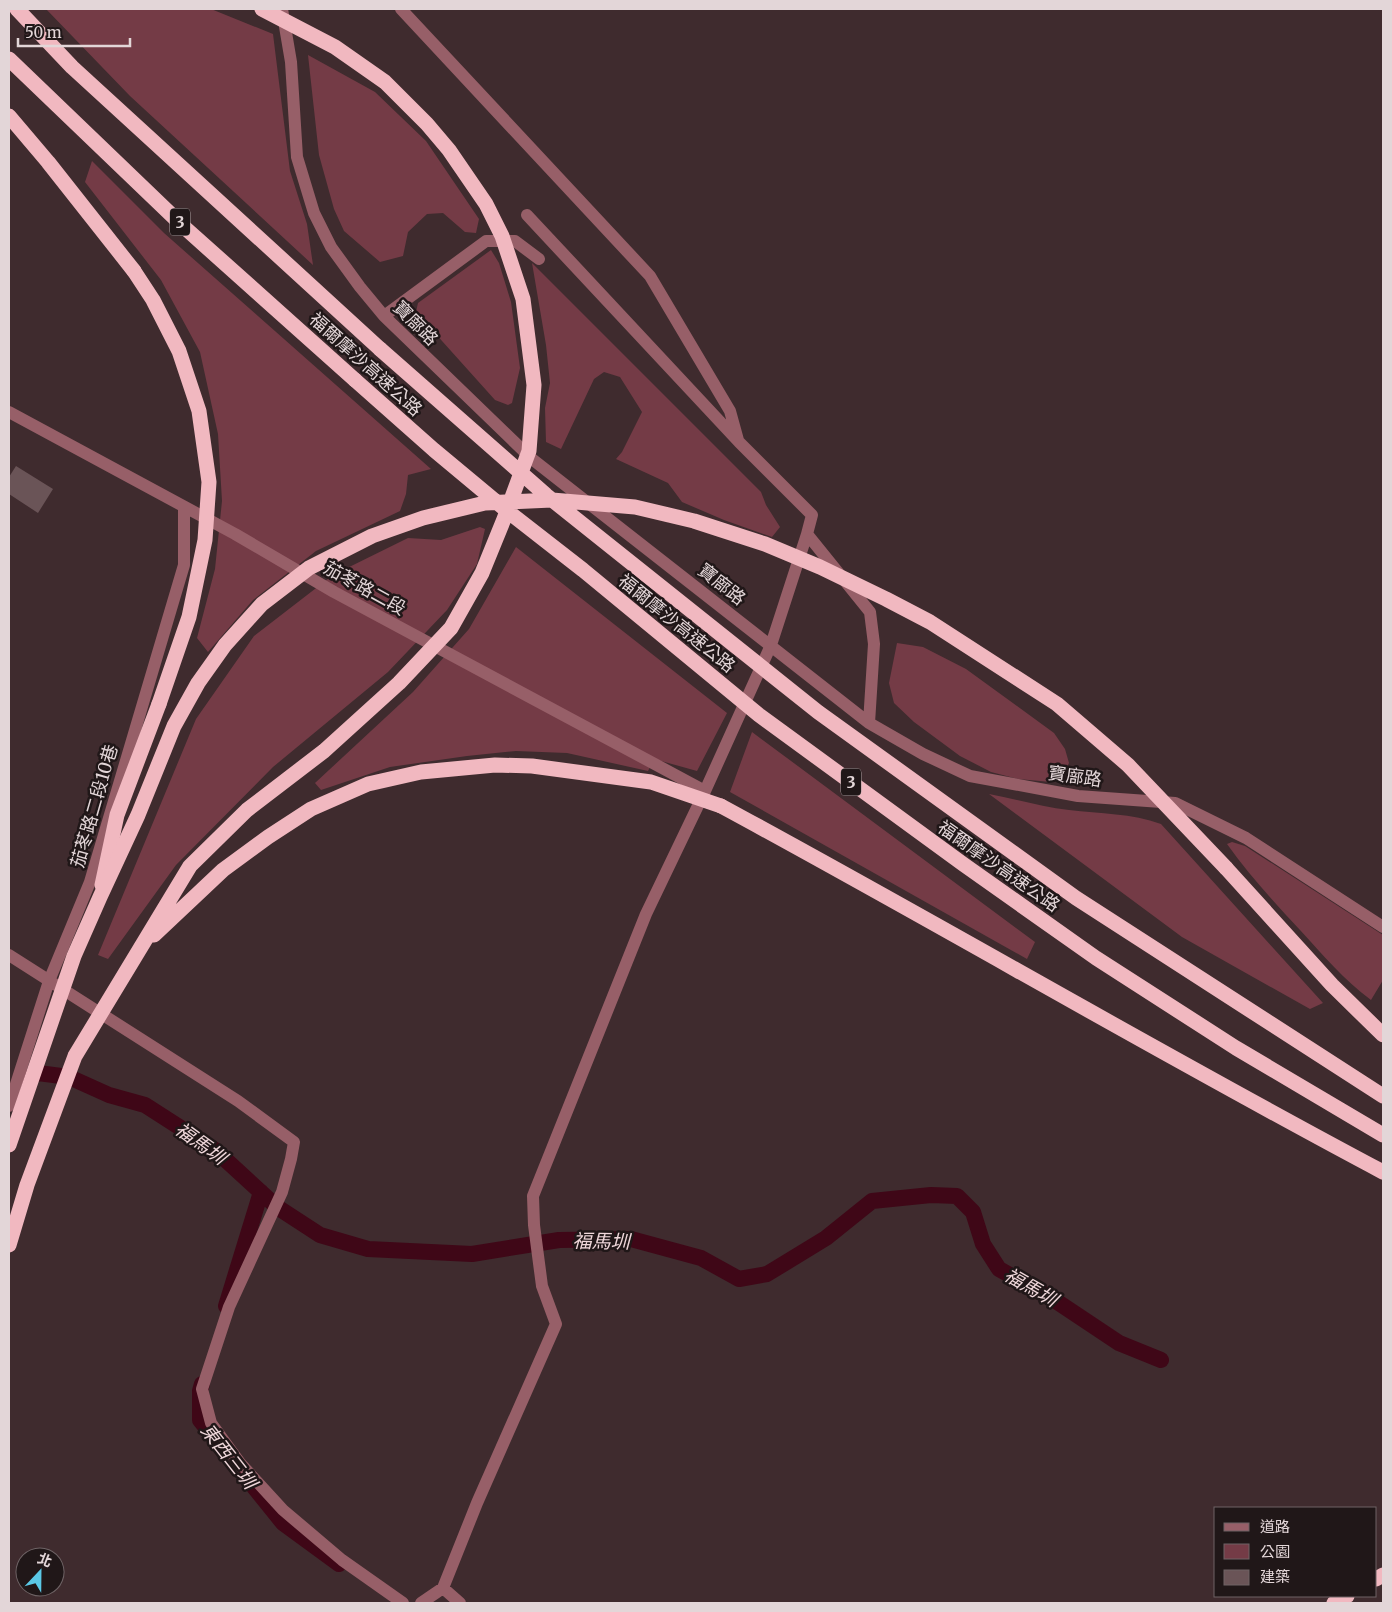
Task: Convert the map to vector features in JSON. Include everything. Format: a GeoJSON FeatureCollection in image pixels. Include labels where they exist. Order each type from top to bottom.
{"type":"FeatureCollection","features":[{"type":"Feature","properties":{"kind":"highway","name":"福爾摩沙高速公路"},"geometry":{"type":"LineString","coordinates":[[17,9],[72,67],[380,349],[554,502],[803,700],[1076,898],[1383,1096]]}},
{"type":"Feature","properties":{"kind":"highway"},"geometry":{"type":"LineString","coordinates":[[9,1245],[27,1185],[75,1056],[138,949],[190,866],[247,810],[324,751],[399,683],[451,628],[482,573],[529,451],[534,385],[523,299],[502,236],[486,204],[449,150],[427,124],[386,82],[335,47],[262,9]]}},
{"type":"Feature","properties":{"kind":"highway","name":"福爾摩沙高速公路"},"geometry":{"type":"LineString","coordinates":[[9,59],[184,226],[434,450],[760,715],[1096,958],[1236,1048],[1383,1135]]}},
{"type":"Feature","properties":{"kind":"highway"},"geometry":{"type":"LineString","coordinates":[[9,116],[134,271],[152,300],[179,352],[199,411],[210,482],[205,540],[189,617],[160,704],[117,815],[100,897]]}},
{"type":"Feature","properties":{"kind":"highway"},"geometry":{"type":"LineString","coordinates":[[9,1145],[74,956],[138,815],[174,726],[198,683],[225,645],[262,604],[309,568],[372,536],[424,518],[485,503],[552,500],[635,507],[694,521],[765,544],[820,567],[930,622],[1056,704],[1128,765],[1226,868],[1332,985],[1383,1035]]}},
{"type":"Feature","properties":{"kind":"highway"},"geometry":{"type":"LineString","coordinates":[[138,949],[223,870],[268,837],[311,809],[368,784],[421,772],[495,765],[532,766],[651,782],[721,806],[1383,1172]]}},
{"type":"Feature","properties":{"kind":"highway"},"geometry":{"type":"LineString","coordinates":[[1334,1603],[1345,1597]]}},
{"type":"Feature","properties":{"kind":"street","name":"寶廍路"},"geometry":{"type":"LineString","coordinates":[[282,9],[291,62],[296,158],[314,213],[331,247],[384,316],[532,459],[869,723],[923,754],[970,776],[1078,796],[1175,803],[1246,838],[1383,927]]}},
{"type":"Feature","properties":{"kind":"street"},"geometry":{"type":"LineString","coordinates":[[401,9],[650,276],[730,411],[739,442]]}},
{"type":"Feature","properties":{"kind":"street"},"geometry":{"type":"LineString","coordinates":[[421,1603],[443,1588],[477,1503],[556,1324],[542,1286],[534,1226],[533,1196],[646,914],[705,791],[771,645],[812,515],[739,442],[527,215]]}},
{"type":"Feature","properties":{"kind":"street"},"geometry":{"type":"LineString","coordinates":[[384,316],[486,241],[515,241],[539,259]]}},
{"type":"Feature","properties":{"kind":"street","name":"茄苳路二段"},"geometry":{"type":"LineString","coordinates":[[9,412],[235,534],[334,592],[705,791]]}},
{"type":"Feature","properties":{"kind":"street","name":"茄苳路二段10巷"},"geometry":{"type":"LineString","coordinates":[[9,1106],[48,981],[90,882],[184,565],[184,508]]}},
{"type":"Feature","properties":{"kind":"street"},"geometry":{"type":"LineString","coordinates":[[807,534],[870,612],[874,644],[869,723]]}},
{"type":"Feature","properties":{"kind":"street"},"geometry":{"type":"LineString","coordinates":[[9,955],[238,1101],[294,1142],[282,1192],[229,1307],[202,1389],[212,1422],[240,1463],[283,1510],[342,1560],[404,1603]]}},
{"type":"Feature","properties":{"kind":"street"},"geometry":{"type":"LineString","coordinates":[[443,1588],[460,1603]]}},
{"type":"Feature","properties":{"kind":"green space"},"geometry":{"type":"Polygon","coordinates":[[[46,9],[211,9],[273,34],[290,171],[307,224],[313,265],[130,96],[46,9]]]}},
{"type":"Feature","properties":{"kind":"green space"},"geometry":{"type":"Polygon","coordinates":[[[308,55],[375,92],[426,141],[479,219],[476,233],[465,232],[443,213],[427,214],[408,232],[403,256],[380,262],[344,231],[334,209],[319,155],[308,55]]]}},
{"type":"Feature","properties":{"kind":"green space"},"geometry":{"type":"Polygon","coordinates":[[[92,161],[164,233],[431,469],[408,475],[406,494],[400,511],[316,551],[253,600],[208,652],[197,638],[215,569],[222,501],[218,434],[200,352],[161,280],[85,182],[92,161]]]}},
{"type":"Feature","properties":{"kind":"green space"},"geometry":{"type":"Polygon","coordinates":[[[491,250],[499,263],[511,302],[520,368],[512,403],[508,405],[495,400],[416,312],[418,303],[491,250]]]}},
{"type":"Feature","properties":{"kind":"green space"},"geometry":{"type":"Polygon","coordinates":[[[532,263],[761,492],[766,505],[780,527],[772,537],[724,520],[682,502],[668,483],[616,459],[622,452],[642,412],[620,377],[604,372],[594,379],[561,449],[546,442],[545,408],[550,383],[546,345],[532,263]]]}},
{"type":"Feature","properties":{"kind":"green space"},"geometry":{"type":"Polygon","coordinates":[[[480,527],[485,529],[477,564],[447,610],[388,672],[273,767],[176,865],[108,959],[98,955],[196,719],[254,636],[333,575],[408,538],[441,540],[480,527]]]}},
{"type":"Feature","properties":{"kind":"green space"},"geometry":{"type":"Polygon","coordinates":[[[516,547],[727,713],[697,771],[654,759],[648,771],[567,753],[516,751],[390,767],[321,790],[315,783],[413,692],[469,629],[516,547]]]}},
{"type":"Feature","properties":{"kind":"green space"},"geometry":{"type":"Polygon","coordinates":[[[897,643],[923,647],[966,669],[1054,733],[1065,749],[1069,763],[1063,775],[1051,782],[1018,779],[991,772],[960,756],[914,722],[894,703],[889,683],[897,643]]]}},
{"type":"Feature","properties":{"kind":"green space"},"geometry":{"type":"Polygon","coordinates":[[[752,732],[1035,942],[1027,959],[730,792],[752,732]]]}},
{"type":"Feature","properties":{"kind":"green space"},"geometry":{"type":"Polygon","coordinates":[[[989,794],[1049,807],[1127,816],[1161,824],[1323,1003],[1310,1009],[1182,937],[989,794]]]}},
{"type":"Feature","properties":{"kind":"green space"},"geometry":{"type":"Polygon","coordinates":[[[1232,842],[1245,846],[1383,935],[1383,980],[1371,1000],[1334,966],[1262,888],[1227,844],[1232,842]]]}},
{"type":"Feature","properties":{"kind":"building"},"geometry":{"type":"Polygon","coordinates":[[[16,466],[53,489],[38,513],[9,494],[9,477],[16,466]]]}},
{"type":"Feature","properties":{"kind":"waterway","name":"福馬圳"},"geometry":{"type":"LineString","coordinates":[[22,1080],[38,1073],[69,1077],[109,1095],[145,1105],[215,1150],[277,1207],[320,1235],[368,1249],[472,1254],[559,1240],[631,1239],[701,1258],[739,1279],[767,1274],[826,1238],[872,1201],[931,1195],[957,1196],[973,1212],[983,1244],[999,1269],[1056,1301],[1119,1343],[1161,1360]]}},
{"type":"Feature","properties":{"kind":"waterway","name":"東西三圳"},"geometry":{"type":"LineString","coordinates":[[226,1306],[261,1192]]}},
{"type":"Feature","properties":{"kind":"waterway","name":"東西三圳"},"geometry":{"type":"LineString","coordinates":[[202,1384],[200,1391],[200,1420],[223,1449]]}},
{"type":"Feature","properties":{"kind":"waterway","name":"東西三圳"},"geometry":{"type":"LineString","coordinates":[[246,1477],[283,1523],[339,1564]]}}]}
